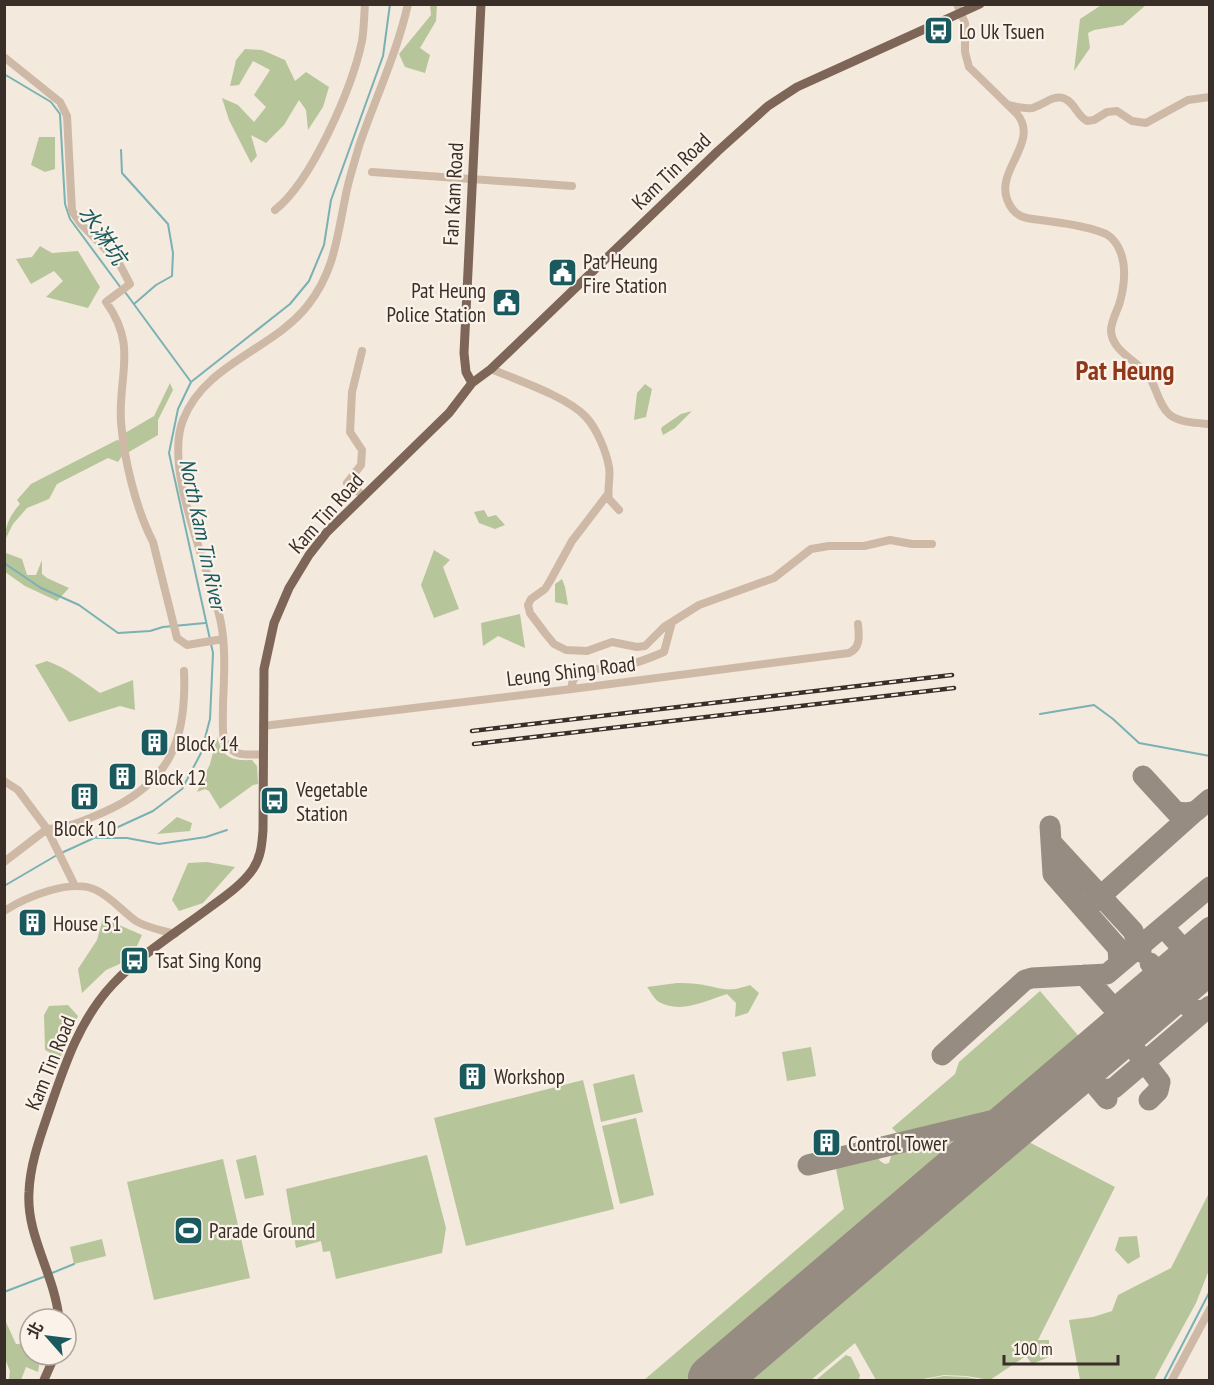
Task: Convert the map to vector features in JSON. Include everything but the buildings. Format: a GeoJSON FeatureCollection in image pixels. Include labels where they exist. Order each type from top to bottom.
{"type":"FeatureCollection","features":[{"type":"Feature","properties":{"kind":"main road","name":"Fan Kam Road"},"geometry":{"type":"LineString","coordinates":[[472,383],[466,372],[464,353],[481,4]]}},
{"type":"Feature","properties":{"kind":"main road","name":"Kam Tin Road"},"geometry":{"type":"LineString","coordinates":[[57,1307],[32,1228],[29,1210],[29,1187],[36,1149],[68,1056],[93,1010],[119,978],[236,888],[256,864],[261,851],[263,830],[264,669],[271,635],[281,604],[294,577],[313,549],[363,496],[449,413],[472,383],[491,369],[768,106],[797,87],[959,9],[980,4]]}},
{"type":"Feature","properties":{"kind":"street"},"geometry":{"type":"LineString","coordinates":[[275,210],[296,190],[332,126],[362,43],[364,4]]}},
{"type":"Feature","properties":{"kind":"street"},"geometry":{"type":"LineString","coordinates":[[263,754],[238,754],[231,750],[224,741],[219,615],[179,476],[177,448],[182,421],[202,388],[226,368],[288,326],[306,307],[326,276],[332,262],[351,174],[408,4]]}},
{"type":"Feature","properties":{"kind":"street"},"geometry":{"type":"LineString","coordinates":[[959,9],[965,23],[965,52],[969,67],[1021,118],[1024,128],[1023,141],[1005,185],[1008,201],[1020,216],[1028,219],[1046,220],[1107,234],[1122,253],[1124,278],[1124,288],[1111,330],[1113,339],[1118,347],[1147,374],[1165,410],[1180,420],[1209,424]]}},
{"type":"Feature","properties":{"kind":"street"},"geometry":{"type":"LineString","coordinates":[[4,57],[60,102],[65,110],[68,116],[72,211],[81,224],[119,263],[130,284],[106,303],[116,317],[124,337],[121,419],[124,442],[141,513],[146,531],[153,542],[177,638],[187,645],[220,639]]}},
{"type":"Feature","properties":{"kind":"street"},"geometry":{"type":"LineString","coordinates":[[1006,104],[1030,108],[1062,97],[1071,102],[1087,121],[1094,120],[1107,112],[1117,111],[1132,121],[1142,124],[1152,121],[1188,100],[1209,97]]}},
{"type":"Feature","properties":{"kind":"street"},"geometry":{"type":"LineString","coordinates":[[372,172],[572,186]]}},
{"type":"Feature","properties":{"kind":"street"},"geometry":{"type":"LineString","coordinates":[[362,351],[352,392],[350,432],[362,450],[361,465],[347,483],[363,496]]}},
{"type":"Feature","properties":{"kind":"street"},"geometry":{"type":"LineString","coordinates":[[491,369],[558,398],[587,418],[596,432],[607,459],[609,499],[619,510]]}},
{"type":"Feature","properties":{"kind":"street"},"geometry":{"type":"LineString","coordinates":[[608,494],[572,541],[545,589],[531,599],[528,605],[530,613],[554,644],[566,650],[587,651],[612,642],[637,647],[645,646],[664,627],[706,601],[774,578],[811,549],[830,546],[864,546],[890,540],[912,544],[932,544]]}},
{"type":"Feature","properties":{"kind":"street"},"geometry":{"type":"LineString","coordinates":[[572,689],[573,679],[584,673],[600,667],[617,667],[664,652],[672,622]]}},
{"type":"Feature","properties":{"kind":"street","name":"Leung Shing Road"},"geometry":{"type":"LineString","coordinates":[[263,726],[849,653],[853,652],[858,645],[858,624]]}},
{"type":"Feature","properties":{"kind":"street"},"geometry":{"type":"LineString","coordinates":[[4,862],[47,829],[69,827],[120,805],[146,788],[159,773],[180,734],[185,704],[184,671]]}},
{"type":"Feature","properties":{"kind":"street"},"geometry":{"type":"LineString","coordinates":[[4,781],[18,790],[47,829],[75,886]]}},
{"type":"Feature","properties":{"kind":"street"},"geometry":{"type":"LineString","coordinates":[[4,911],[32,896],[75,886],[89,887],[97,890],[136,921],[175,934]]}},
{"type":"Feature","properties":{"kind":"street"},"geometry":{"type":"LineString","coordinates":[[1172,1380],[1209,1310]]}},
{"type":"Feature","properties":{"kind":"green space"},"geometry":{"type":"Polygon","coordinates":[[[1103,4],[1146,5],[1123,25],[1088,33],[1090,48],[1074,71],[1080,19],[1103,4]]]}},
{"type":"Feature","properties":{"kind":"green space"},"geometry":{"type":"Polygon","coordinates":[[[430,5],[437,5],[436,21],[420,48],[430,55],[425,73],[405,67],[399,54],[431,15],[430,5]]]}},
{"type":"Feature","properties":{"kind":"green space"},"geometry":{"type":"Polygon","coordinates":[[[245,49],[262,50],[285,60],[295,81],[306,72],[329,87],[323,107],[308,130],[306,110],[299,100],[284,125],[266,143],[251,135],[257,156],[251,163],[229,120],[222,98],[238,105],[254,122],[266,107],[254,95],[270,70],[253,61],[239,85],[230,86],[236,60],[245,49]]]}},
{"type":"Feature","properties":{"kind":"green space"},"geometry":{"type":"Polygon","coordinates":[[[39,137],[55,137],[55,169],[45,172],[31,165],[39,137]]]}},
{"type":"Feature","properties":{"kind":"green space"},"geometry":{"type":"Polygon","coordinates":[[[40,246],[52,253],[78,251],[100,287],[88,308],[46,297],[63,281],[54,271],[31,284],[16,259],[32,257],[40,246]]]}},
{"type":"Feature","properties":{"kind":"green space"},"geometry":{"type":"Polygon","coordinates":[[[170,383],[173,390],[158,420],[158,435],[122,456],[118,462],[108,458],[57,484],[49,499],[27,508],[13,524],[5,540],[9,521],[20,504],[17,500],[31,484],[117,440],[124,442],[125,433],[154,416],[170,383]]]}},
{"type":"Feature","properties":{"kind":"green space"},"geometry":{"type":"Polygon","coordinates":[[[645,384],[652,389],[646,417],[634,420],[637,393],[645,384]]]}},
{"type":"Feature","properties":{"kind":"green space"},"geometry":{"type":"Polygon","coordinates":[[[692,411],[675,428],[663,435],[662,427],[681,414],[692,411]]]}},
{"type":"Feature","properties":{"kind":"green space"},"geometry":{"type":"Polygon","coordinates":[[[484,510],[488,517],[496,515],[505,525],[495,529],[479,523],[474,512],[484,510]]]}},
{"type":"Feature","properties":{"kind":"green space"},"geometry":{"type":"Polygon","coordinates":[[[5,549],[6,553],[22,559],[27,575],[36,575],[42,560],[42,574],[69,588],[57,601],[25,586],[5,572],[5,549]]]}},
{"type":"Feature","properties":{"kind":"green space"},"geometry":{"type":"Polygon","coordinates":[[[434,550],[450,560],[443,567],[459,609],[434,618],[421,585],[434,550]]]}},
{"type":"Feature","properties":{"kind":"green space"},"geometry":{"type":"Polygon","coordinates":[[[562,579],[568,605],[555,602],[555,584],[562,579]]]}},
{"type":"Feature","properties":{"kind":"green space"},"geometry":{"type":"Polygon","coordinates":[[[520,614],[525,648],[498,636],[483,646],[481,623],[520,614]]]}},
{"type":"Feature","properties":{"kind":"green space"},"geometry":{"type":"Polygon","coordinates":[[[47,661],[68,671],[100,693],[133,680],[135,710],[120,706],[69,722],[35,665],[47,661]]]}},
{"type":"Feature","properties":{"kind":"green space"},"geometry":{"type":"Polygon","coordinates":[[[217,737],[228,756],[238,760],[252,760],[257,766],[258,784],[253,785],[220,809],[209,791],[205,789],[197,792],[210,764],[217,737]]]}},
{"type":"Feature","properties":{"kind":"green space"},"geometry":{"type":"Polygon","coordinates":[[[177,817],[192,823],[190,831],[157,834],[177,817]]]}},
{"type":"Feature","properties":{"kind":"green space"},"geometry":{"type":"Polygon","coordinates":[[[207,862],[235,867],[203,903],[179,911],[172,900],[188,863],[207,862]]]}},
{"type":"Feature","properties":{"kind":"green space"},"geometry":{"type":"Polygon","coordinates":[[[103,918],[142,935],[131,959],[106,970],[82,993],[78,969],[97,940],[103,918]]]}},
{"type":"Feature","properties":{"kind":"green space"},"geometry":{"type":"Polygon","coordinates":[[[677,983],[723,989],[750,985],[759,993],[748,1013],[735,1017],[736,1003],[727,994],[693,1005],[676,1007],[659,1002],[647,987],[677,983]]]}},
{"type":"Feature","properties":{"kind":"green space"},"geometry":{"type":"Polygon","coordinates":[[[1040,991],[1082,1040],[994,1115],[902,1138],[892,1128],[955,1074],[959,1062],[1040,991]]]}},
{"type":"Feature","properties":{"kind":"green space"},"geometry":{"type":"Polygon","coordinates":[[[68,1005],[78,1016],[60,1058],[45,1050],[44,1015],[49,1006],[68,1005]]]}},
{"type":"Feature","properties":{"kind":"green space"},"geometry":{"type":"Polygon","coordinates":[[[811,1047],[816,1076],[787,1081],[782,1052],[811,1047]]]}},
{"type":"Feature","properties":{"kind":"green space"},"geometry":{"type":"Polygon","coordinates":[[[634,1074],[643,1112],[601,1122],[593,1084],[634,1074]]]}},
{"type":"Feature","properties":{"kind":"green space"},"geometry":{"type":"Polygon","coordinates":[[[583,1080],[614,1209],[466,1246],[434,1118],[583,1080]]]}},
{"type":"Feature","properties":{"kind":"green space"},"geometry":{"type":"Polygon","coordinates":[[[636,1118],[654,1195],[620,1204],[602,1126],[636,1118]]]}},
{"type":"Feature","properties":{"kind":"green space"},"geometry":{"type":"Polygon","coordinates":[[[980,1128],[685,1380],[644,1380],[844,1209],[835,1164],[876,1153],[880,1161],[885,1164],[889,1163],[893,1150],[980,1128]]]}},
{"type":"Feature","properties":{"kind":"green space"},"geometry":{"type":"Polygon","coordinates":[[[1027,1141],[1115,1187],[1038,1340],[1049,1340],[1049,1357],[1032,1364],[1026,1356],[990,1380],[944,1375],[918,1380],[876,1380],[855,1343],[811,1380],[747,1380],[1027,1141]]]}},
{"type":"Feature","properties":{"kind":"green space"},"geometry":{"type":"Polygon","coordinates":[[[256,1155],[264,1195],[245,1199],[236,1160],[256,1155]]]}},
{"type":"Feature","properties":{"kind":"green space"},"geometry":{"type":"Polygon","coordinates":[[[427,1155],[446,1228],[442,1253],[336,1279],[330,1251],[323,1252],[321,1241],[296,1248],[286,1189],[427,1155]]]}},
{"type":"Feature","properties":{"kind":"green space","name":"Parade Ground"},"geometry":{"type":"Polygon","coordinates":[[[223,1159],[250,1278],[154,1300],[127,1182],[223,1159]]]}},
{"type":"Feature","properties":{"kind":"green space"},"geometry":{"type":"Polygon","coordinates":[[[1209,1193],[1209,1270],[1196,1303],[1154,1380],[1080,1380],[1069,1320],[1093,1317],[1112,1311],[1118,1295],[1171,1268],[1209,1193]]]}},
{"type":"Feature","properties":{"kind":"green space"},"geometry":{"type":"Polygon","coordinates":[[[1137,1236],[1140,1257],[1128,1264],[1115,1250],[1119,1237],[1137,1236]]]}},
{"type":"Feature","properties":{"kind":"green space"},"geometry":{"type":"Polygon","coordinates":[[[102,1239],[106,1256],[74,1264],[70,1247],[102,1239]]]}},
{"type":"Feature","properties":{"kind":"green space"},"geometry":{"type":"Polygon","coordinates":[[[5,1320],[16,1344],[18,1344],[18,1367],[26,1367],[21,1380],[9,1380],[10,1371],[5,1359],[5,1320]]]}},
{"type":"Feature","properties":{"kind":"green space"},"geometry":{"type":"Polygon","coordinates":[[[846,1355],[851,1357],[860,1375],[859,1380],[816,1380],[846,1355]]]}},
{"type":"Feature","properties":{"kind":"green space"},"geometry":{"type":"Polygon","coordinates":[[[26,1367],[39,1367],[38,1372],[26,1367]]]}},
{"type":"Feature","properties":{"kind":"green space"},"geometry":{"type":"Polygon","coordinates":[[[944,1376],[966,1377],[982,1380],[922,1380],[944,1376]]]}},
{"type":"Feature","properties":{"kind":"waterway","name":"North Kam Tin River"},"geometry":{"type":"LineString","coordinates":[[4,886],[57,855],[153,811],[182,789],[201,753],[210,719],[213,653],[169,453],[178,409],[191,382],[290,304],[309,281],[324,245],[331,200],[383,56],[390,4]]}},
{"type":"Feature","properties":{"kind":"waterway","name":"水淋坑"},"geometry":{"type":"LineString","coordinates":[[4,74],[51,102],[60,114],[65,204],[70,219],[121,288]]}},
{"type":"Feature","properties":{"kind":"waterway"},"geometry":{"type":"LineString","coordinates":[[121,150],[122,173],[168,224],[173,253],[172,276],[156,285],[134,304]]}},
{"type":"Feature","properties":{"kind":"waterway","name":"水淋坑"},"geometry":{"type":"LineString","coordinates":[[125,292],[191,382]]}},
{"type":"Feature","properties":{"kind":"waterway"},"geometry":{"type":"LineString","coordinates":[[4,563],[41,588],[79,605],[118,633],[205,623]]}},
{"type":"Feature","properties":{"kind":"waterway"},"geometry":{"type":"LineString","coordinates":[[1040,714],[1094,705],[1139,743],[1210,756]]}},
{"type":"Feature","properties":{"kind":"waterway"},"geometry":{"type":"LineString","coordinates":[[97,838],[127,838],[159,844],[206,837],[227,830]]}},
{"type":"Feature","properties":{"kind":"waterway"},"geometry":{"type":"LineString","coordinates":[[52,1273],[74,1264]]}},
{"type":"Feature","properties":{"kind":"waterway"},"geometry":{"type":"LineString","coordinates":[[4,1292],[46,1276]]}},
{"type":"Feature","properties":{"kind":"waterway"},"geometry":{"type":"LineString","coordinates":[[1164,1380],[1210,1291]]}},
{"type":"Feature","properties":{"kind":"taxiway"},"geometry":{"type":"LineString","coordinates":[[1143,776],[1176,812],[1196,811],[1210,799]]}},
{"type":"Feature","properties":{"kind":"taxiway"},"geometry":{"type":"LineString","coordinates":[[1085,910],[1198,809]]}},
{"type":"Feature","properties":{"kind":"taxiway"},"geometry":{"type":"LineString","coordinates":[[1050,826],[1053,874],[1118,948],[1119,964]]}},
{"type":"Feature","properties":{"kind":"taxiway"},"geometry":{"type":"LineString","coordinates":[[1051,842],[1133,931],[1141,952]]}},
{"type":"Feature","properties":{"kind":"taxiway"},"geometry":{"type":"LineString","coordinates":[[942,1055],[1025,980],[1107,974],[1210,887]]}},
{"type":"Feature","properties":{"kind":"taxiway"},"geometry":{"type":"LineString","coordinates":[[1084,975],[1111,1005],[1117,1006],[1210,927]]}},
{"type":"Feature","properties":{"kind":"taxiway"},"geometry":{"type":"LineString","coordinates":[[1161,929],[1167,931],[1210,979]]}},
{"type":"Feature","properties":{"kind":"taxiway"},"geometry":{"type":"LineString","coordinates":[[1150,963],[1189,1007],[1196,1011],[1204,1010]]}},
{"type":"Feature","properties":{"kind":"taxiway"},"geometry":{"type":"LineString","coordinates":[[1099,1088],[1103,1090],[1114,1088],[1210,1006]]}},
{"type":"Feature","properties":{"kind":"taxiway"},"geometry":{"type":"LineString","coordinates":[[1136,1051],[1160,1082],[1158,1091],[1149,1100]]}},
{"type":"Feature","properties":{"kind":"taxiway"},"geometry":{"type":"LineString","coordinates":[[1080,1067],[1107,1099]]}},
{"type":"Feature","properties":{"kind":"taxiway"},"geometry":{"type":"LineString","coordinates":[[808,1165],[1028,1112]]}},
{"type":"Feature","properties":{"kind":"runway"},"geometry":{"type":"LineString","coordinates":[[713,1380],[1210,956]]}},
{"type":"Feature","properties":{"kind":"railway"},"geometry":{"type":"LineString","coordinates":[[472,731],[952,675]]}},
{"type":"Feature","properties":{"kind":"railway"},"geometry":{"type":"LineString","coordinates":[[474,744],[954,688]]}},
{"type":"Feature","properties":{"kind":"place","name":"Lo Uk Tsuen"},"geometry":{"type":"Point","coordinates":[938,31]}},
{"type":"Feature","properties":{"kind":"place","name":"Pat Heung Fire Station"},"geometry":{"type":"Point","coordinates":[562,273]}},
{"type":"Feature","properties":{"kind":"place","name":"Pat Heung Police Station"},"geometry":{"type":"Point","coordinates":[507,302]}},
{"type":"Feature","properties":{"kind":"place","name":"Block 14"},"geometry":{"type":"Point","coordinates":[155,743]}},
{"type":"Feature","properties":{"kind":"place","name":"Block 12"},"geometry":{"type":"Point","coordinates":[123,777]}},
{"type":"Feature","properties":{"kind":"place","name":"Block 10"},"geometry":{"type":"Point","coordinates":[85,797]}},
{"type":"Feature","properties":{"kind":"place","name":"Vegetable Station"},"geometry":{"type":"Point","coordinates":[275,801]}},
{"type":"Feature","properties":{"kind":"place","name":"House 51"},"geometry":{"type":"Point","coordinates":[32,923]}},
{"type":"Feature","properties":{"kind":"place","name":"Tsat Sing Kong"},"geometry":{"type":"Point","coordinates":[134,960]}},
{"type":"Feature","properties":{"kind":"place","name":"Workshop"},"geometry":{"type":"Point","coordinates":[473,1076]}},
{"type":"Feature","properties":{"kind":"place","name":"Control Tower"},"geometry":{"type":"Point","coordinates":[827,1143]}},
{"type":"Feature","properties":{"kind":"place","name":"Parade Ground"},"geometry":{"type":"Point","coordinates":[188,1230]}},
{"type":"Feature","properties":{"kind":"district","name":"Pat Heung"},"geometry":{"type":"Point","coordinates":[1125,370]}}]}
